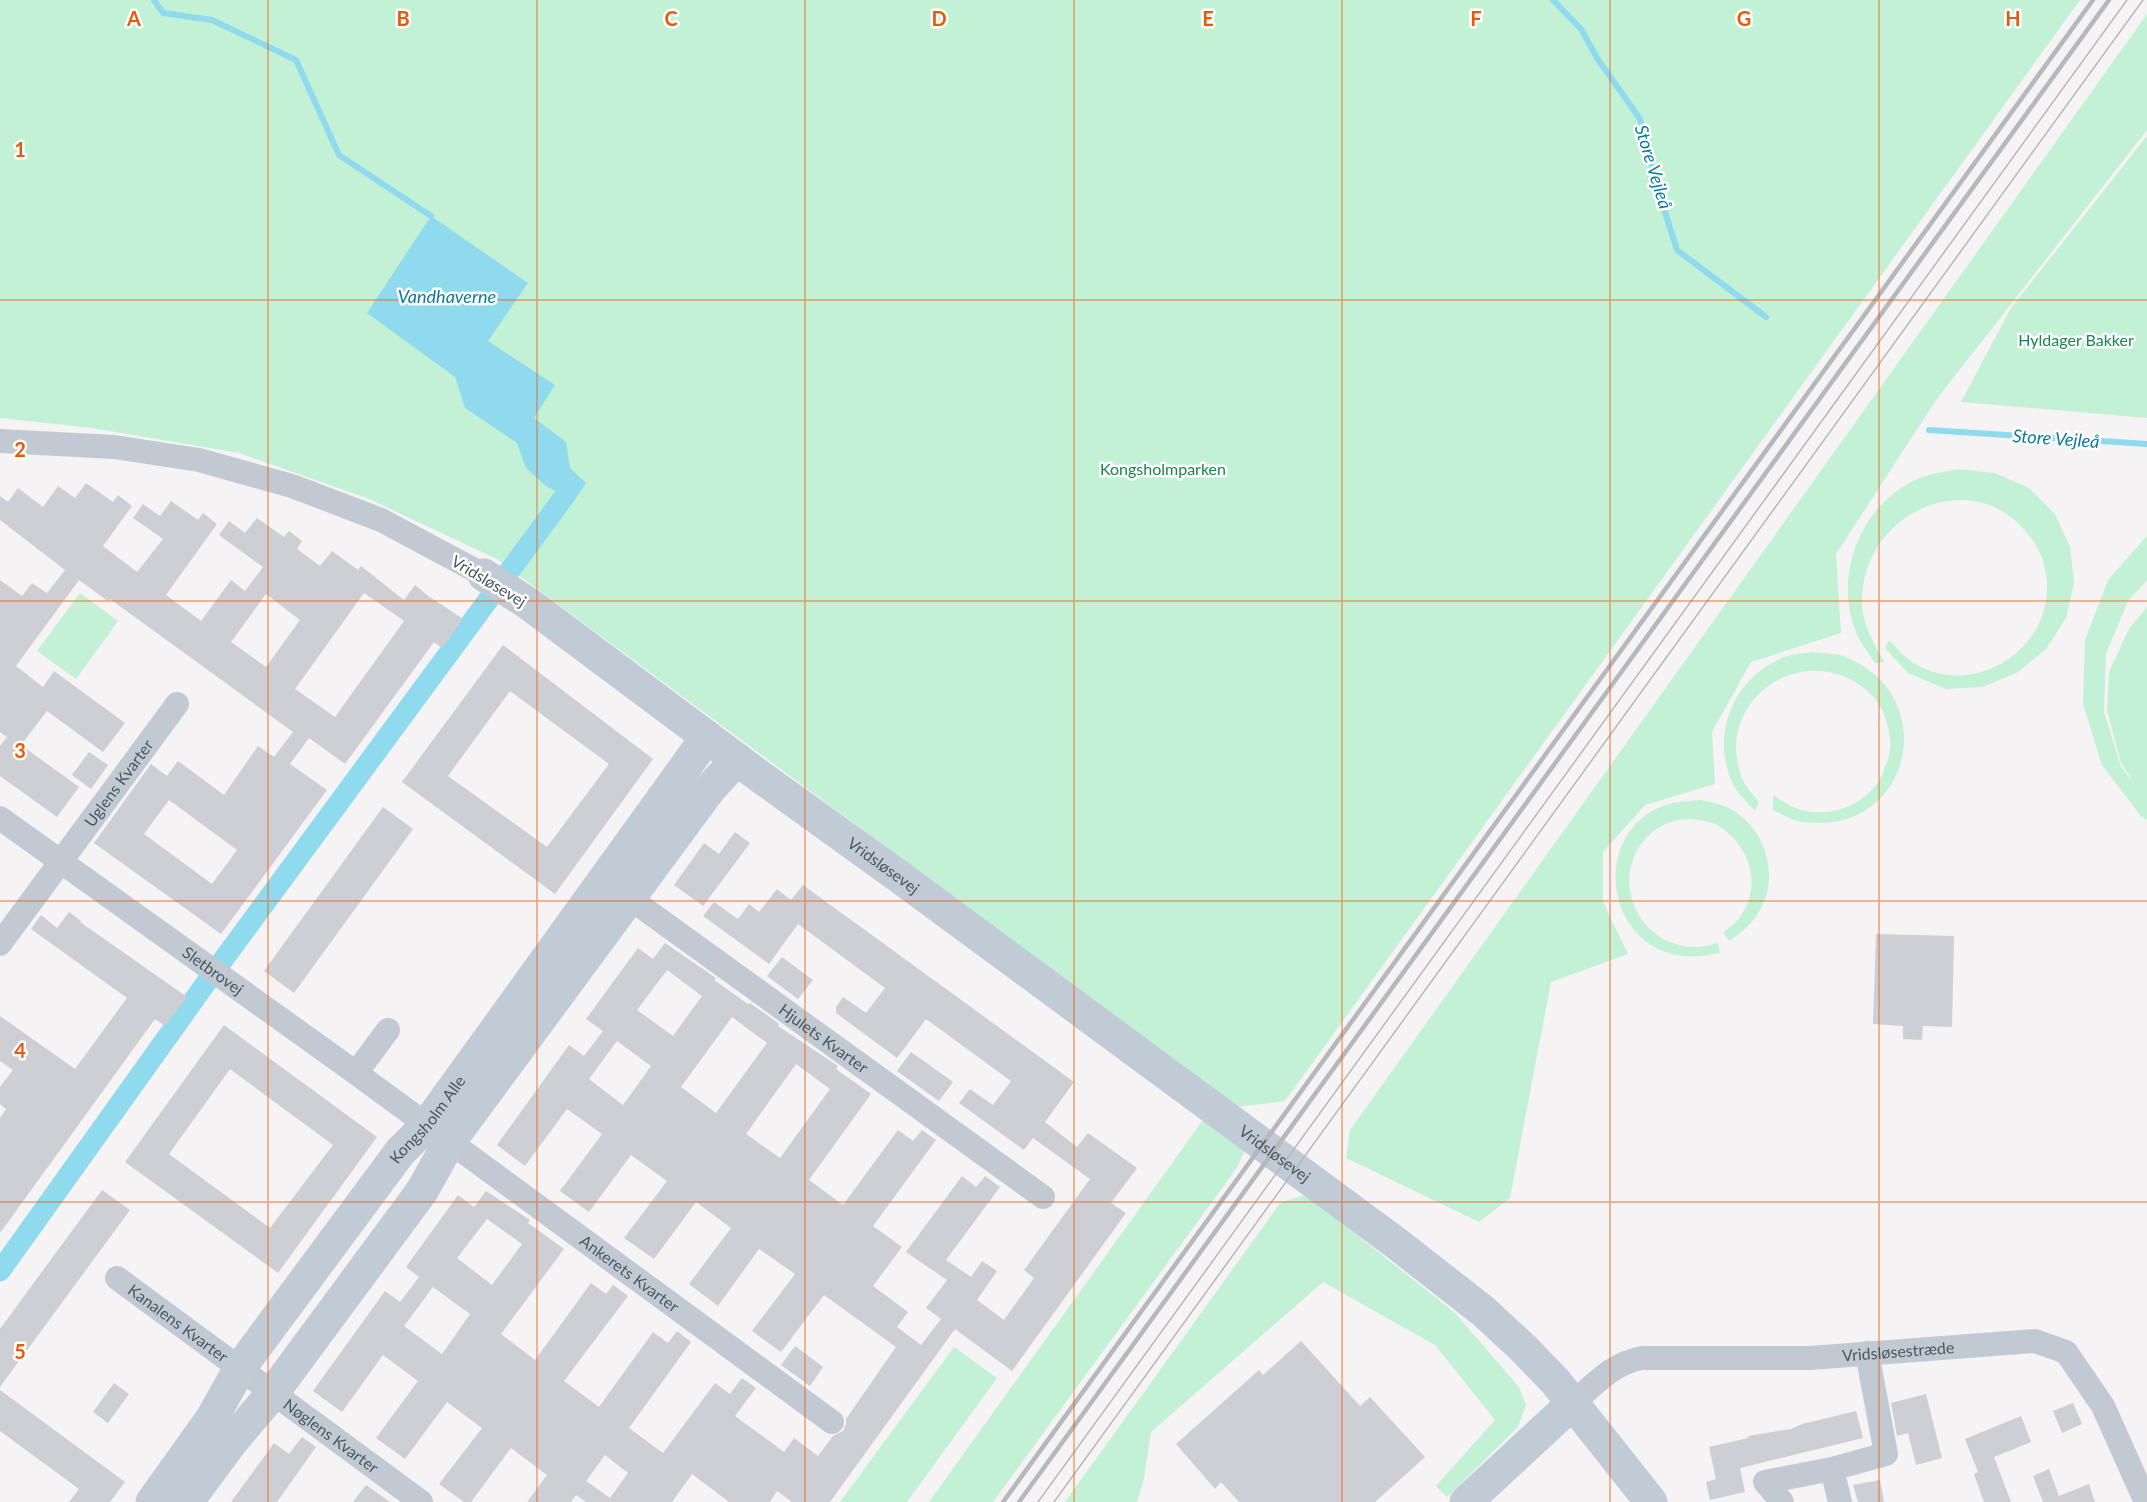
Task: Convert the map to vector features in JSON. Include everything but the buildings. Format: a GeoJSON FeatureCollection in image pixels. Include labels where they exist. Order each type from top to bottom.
{"type":"FeatureCollection","features":[{"type":"Feature","properties":{"kind":"street","name":"Vridsløsevej"},"geometry":{"type":"LineString","coordinates":[[0,441],[114,447],[220,465],[292,486],[381,520],[484,575],[529,604],[1396,1243],[1483,1311],[1522,1347],[1574,1403],[1651,1502]]}},
{"type":"Feature","properties":{"kind":"street","name":"Uglens Kvarter"},"geometry":{"type":"LineString","coordinates":[[0,944],[177,704]]}},
{"type":"Feature","properties":{"kind":"street","name":"Kongsholm Alle"},"geometry":{"type":"LineString","coordinates":[[187,1502],[232,1440],[272,1394],[422,1191],[438,1133],[617,889],[707,737]]}},
{"type":"Feature","properties":{"kind":"street","name":"Kongsholm Alle"},"geometry":{"type":"LineString","coordinates":[[617,889],[737,759]]}},
{"type":"Feature","properties":{"kind":"street","name":"Sletbrovej"},"geometry":{"type":"LineString","coordinates":[[0,818],[438,1133]]}},
{"type":"Feature","properties":{"kind":"street","name":"Hjulets Kvarter"},"geometry":{"type":"LineString","coordinates":[[617,889],[1043,1197]]}},
{"type":"Feature","properties":{"kind":"street"},"geometry":{"type":"LineString","coordinates":[[357,1073],[388,1030]]}},
{"type":"Feature","properties":{"kind":"street","name":"Kongsholm Alle"},"geometry":{"type":"LineString","coordinates":[[152,1502],[212,1418],[240,1368],[400,1152],[438,1133]]}},
{"type":"Feature","properties":{"kind":"street","name":"Ankerets Kvarter"},"geometry":{"type":"LineString","coordinates":[[438,1133],[832,1422]]}},
{"type":"Feature","properties":{"kind":"street","name":"Kanalens Kvarter"},"geometry":{"type":"LineString","coordinates":[[117,1278],[240,1368]]}},
{"type":"Feature","properties":{"kind":"street","name":"Vridsløsestræde"},"geometry":{"type":"LineString","coordinates":[[1574,1403],[1613,1368],[1628,1360],[1642,1358],[1810,1358],[2035,1341],[2066,1352],[2103,1406],[2146,1502]]}},
{"type":"Feature","properties":{"kind":"street"},"geometry":{"type":"LineString","coordinates":[[1782,1502],[1766,1482],[1832,1469],[1886,1454],[1867,1353]]}},
{"type":"Feature","properties":{"kind":"street","name":"Nøglens Kvarter"},"geometry":{"type":"LineString","coordinates":[[240,1368],[272,1394],[422,1502]]}},
{"type":"Feature","properties":{"kind":"street"},"geometry":{"type":"LineString","coordinates":[[1466,1502],[1574,1403]]}},
{"type":"Feature","properties":{"kind":"street"},"geometry":{"type":"LineString","coordinates":[[1832,1469],[1840,1502]]}},
{"type":"Feature","properties":{"kind":"green space","name":"Kongsholmparken"},"geometry":{"type":"Polygon","coordinates":[[[0,0],[2080,0],[1285,1101],[1237,1107],[497,559],[369,499],[239,453],[92,428],[0,418],[0,0]]]}},
{"type":"Feature","properties":{"kind":"green space"},"geometry":{"type":"Polygon","coordinates":[[[2147,14],[2147,130],[1936,400],[1836,554],[1841,633],[1751,662],[1712,732],[1715,784],[1645,805],[1603,852],[1603,902],[1628,954],[1551,982],[1510,1198],[1479,1222],[1346,1158],[1350,1130],[2147,14]]]}},
{"type":"Feature","properties":{"kind":"green space","name":"Hyldager Bakker"},"geometry":{"type":"Polygon","coordinates":[[[2147,136],[2147,418],[1961,402],[2011,308],[2147,136]]]}},
{"type":"Feature","properties":{"kind":"green space"},"geometry":{"type":"Polygon","coordinates":[[[1958,469],[1995,473],[2029,488],[2055,514],[2070,547],[2074,583],[2066,618],[2046,649],[2018,672],[1983,687],[1946,689],[1908,673],[1885,648],[1889,640],[1908,659],[1926,669],[1945,675],[1965,675],[1984,671],[2018,652],[2031,637],[2041,619],[2046,600],[2047,579],[2042,559],[2033,541],[2011,517],[1984,504],[1956,500],[1929,506],[1903,519],[1883,540],[1868,566],[1862,607],[1872,639],[1884,662],[1875,663],[1858,636],[1850,609],[1848,586],[1851,563],[1858,541],[1869,521],[1883,503],[1901,488],[1922,477],[1958,469]]]}},
{"type":"Feature","properties":{"kind":"green space"},"geometry":{"type":"Polygon","coordinates":[[[2147,536],[2147,580],[2128,601],[2106,654],[2104,712],[2121,767],[2136,786],[2121,763],[2107,711],[2109,672],[2129,629],[2147,607],[2147,820],[2141,816],[2102,765],[2083,704],[2085,640],[2108,580],[2147,536]]]}},
{"type":"Feature","properties":{"kind":"green space"},"geometry":{"type":"Polygon","coordinates":[[[80,593],[118,621],[76,679],[37,651],[80,593]]]}},
{"type":"Feature","properties":{"kind":"green space"},"geometry":{"type":"Polygon","coordinates":[[[1811,652],[1843,656],[1875,675],[1895,700],[1903,729],[1902,759],[1890,786],[1869,808],[1840,821],[1803,822],[1791,819],[1773,810],[1773,795],[1805,811],[1829,812],[1853,804],[1873,789],[1889,757],[1889,734],[1885,717],[1877,702],[1857,683],[1832,673],[1807,671],[1784,677],[1764,690],[1748,707],[1739,729],[1736,754],[1744,783],[1759,802],[1755,811],[1734,786],[1727,768],[1724,749],[1725,731],[1738,696],[1749,681],[1763,669],[1784,657],[1811,652]]]}},
{"type":"Feature","properties":{"kind":"green space"},"geometry":{"type":"Polygon","coordinates":[[[1701,800],[1724,806],[1749,823],[1764,849],[1769,879],[1767,894],[1755,918],[1729,941],[1723,932],[1740,917],[1750,895],[1752,883],[1748,861],[1743,850],[1723,829],[1705,821],[1680,820],[1667,823],[1655,830],[1640,846],[1631,864],[1629,884],[1633,903],[1642,920],[1656,934],[1674,944],[1696,947],[1718,943],[1720,953],[1682,956],[1669,953],[1648,943],[1632,928],[1622,909],[1616,888],[1616,866],[1622,845],[1634,826],[1652,811],[1670,804],[1701,800]]]}},
{"type":"Feature","properties":{"kind":"green space"},"geometry":{"type":"Polygon","coordinates":[[[1203,1120],[1245,1150],[1236,1169],[993,1502],[929,1502],[1203,1120]]]}},
{"type":"Feature","properties":{"kind":"green space"},"geometry":{"type":"Polygon","coordinates":[[[1306,1195],[1454,1312],[1519,1387],[1526,1405],[1518,1427],[1447,1497],[1436,1486],[1495,1420],[1435,1345],[1323,1282],[1151,1432],[1144,1478],[1137,1502],[1065,1502],[1281,1202],[1306,1195]]]}},
{"type":"Feature","properties":{"kind":"green space"},"geometry":{"type":"Polygon","coordinates":[[[954,1347],[997,1378],[907,1502],[840,1502],[954,1347]]]}},
{"type":"Feature","properties":{"kind":"water","name":"Vandhaverne"},"geometry":{"type":"Polygon","coordinates":[[[431,216],[528,283],[488,341],[555,385],[534,418],[566,442],[570,468],[586,483],[574,501],[546,486],[526,468],[517,443],[465,408],[455,377],[367,313],[431,216]]]}},
{"type":"Feature","properties":{"kind":"waterway"},"geometry":{"type":"LineString","coordinates":[[154,0],[163,13],[212,20],[296,60],[339,155],[431,216]]}},
{"type":"Feature","properties":{"kind":"waterway","name":"Store Vejleå"},"geometry":{"type":"LineString","coordinates":[[1553,0],[1581,29],[1597,58],[1640,119],[1656,183],[1677,250],[1766,317]]}},
{"type":"Feature","properties":{"kind":"waterway","name":"Store Vejleå"},"geometry":{"type":"LineString","coordinates":[[1929,430],[2147,444]]}},
{"type":"Feature","properties":{"kind":"waterway"},"geometry":{"type":"LineString","coordinates":[[0,1271],[206,983],[564,497]]}},
{"type":"Feature","properties":{"kind":"tram line"},"geometry":{"type":"LineString","coordinates":[[1038,1502],[2127,0]]}},
{"type":"Feature","properties":{"kind":"tram line"},"geometry":{"type":"LineString","coordinates":[[1054,1502],[2143,0]]}},
{"type":"Feature","properties":{"kind":"railway"},"geometry":{"type":"LineString","coordinates":[[1003,1502],[2093,0]]}},
{"type":"Feature","properties":{"kind":"railway"},"geometry":{"type":"LineString","coordinates":[[1019,1502],[2109,0]]}}]}
